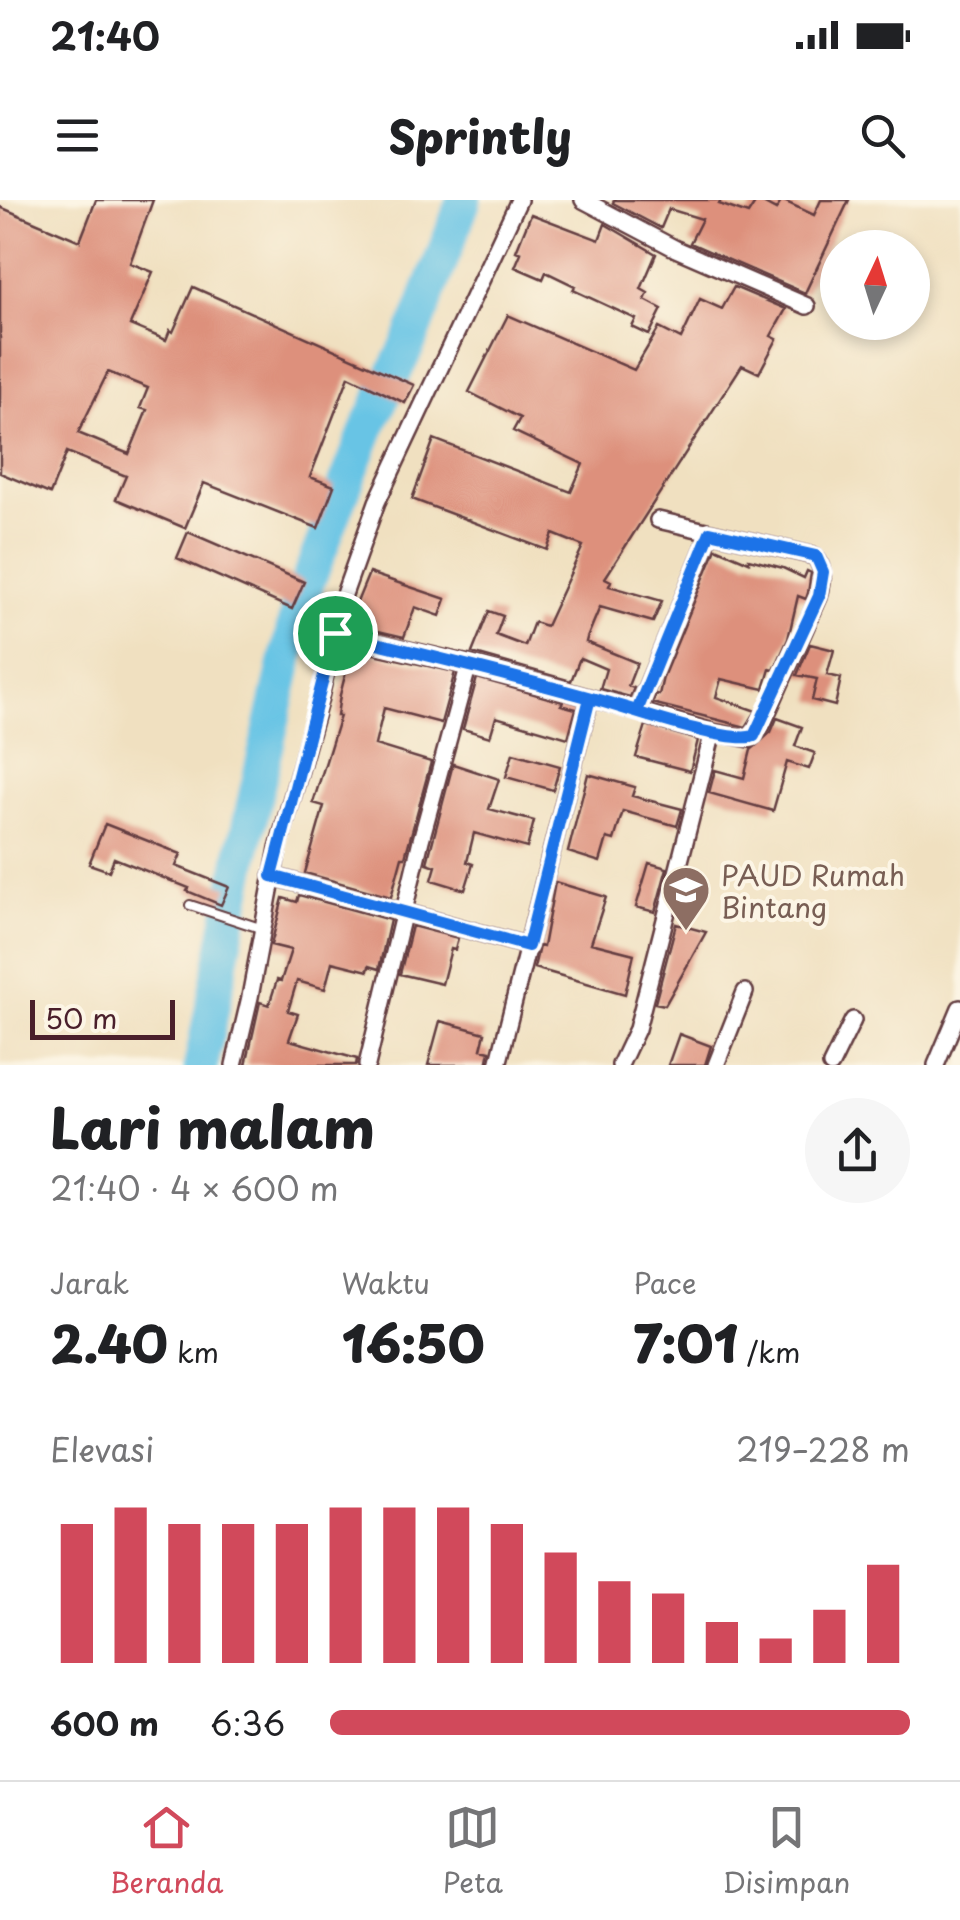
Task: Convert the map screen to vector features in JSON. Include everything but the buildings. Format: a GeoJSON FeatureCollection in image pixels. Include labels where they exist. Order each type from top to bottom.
{"type":"FeatureCollection","features":[{"type":"Feature","properties":{"kind":"street"},"geometry":{"type":"LineString","coordinates":[[234,1065],[272,876],[342,600],[378,502],[519,200]]}},
{"type":"Feature","properties":{"kind":"street"},"geometry":{"type":"LineString","coordinates":[[582,200],[676,249],[807,306]]}},
{"type":"Feature","properties":{"kind":"street"},"geometry":{"type":"LineString","coordinates":[[335,633],[469,664],[713,732],[744,739],[754,736],[819,596],[823,572],[816,556],[658,520]]}},
{"type":"Feature","properties":{"kind":"street"},"geometry":{"type":"LineString","coordinates":[[637,711],[710,532]]}},
{"type":"Feature","properties":{"kind":"street"},"geometry":{"type":"LineString","coordinates":[[368,1065],[469,664]]}},
{"type":"Feature","properties":{"kind":"street"},"geometry":{"type":"LineString","coordinates":[[498,1065],[590,698]]}},
{"type":"Feature","properties":{"kind":"street"},"geometry":{"type":"LineString","coordinates":[[624,1058],[637,1029],[713,732]]}},
{"type":"Feature","properties":{"kind":"street"},"geometry":{"type":"LineString","coordinates":[[272,876],[528,946]]}},
{"type":"Feature","properties":{"kind":"street"},"geometry":{"type":"LineString","coordinates":[[716,1065],[745,992]]}},
{"type":"Feature","properties":{"kind":"street"},"geometry":{"type":"LineString","coordinates":[[936,1065],[960,1008]]}},
{"type":"Feature","properties":{"kind":"street"},"geometry":{"type":"LineString","coordinates":[[831,1065],[852,1020]]}},
{"type":"Feature","properties":{"kind":"lane"},"geometry":{"type":"LineString","coordinates":[[190,905],[263,929]]}},
{"type":"Feature","properties":{"kind":"waterway"},"geometry":{"type":"LineString","coordinates":[[201,1065],[245,842],[299,604],[368,427],[413,335],[464,200]]}},
{"type":"Feature","properties":{"kind":"place","name":"PAUD Rumah Bintang"},"geometry":{"type":"Point","coordinates":[686,932]}},
{"type":"Feature","properties":{"kind":"route"},"geometry":{"type":"LineString","coordinates":[[335,633],[272,876],[528,946],[590,698],[637,711],[713,732],[750,739],[762,725],[819,596],[823,572],[816,556],[710,532],[637,711],[469,664],[335,633]]}}]}
